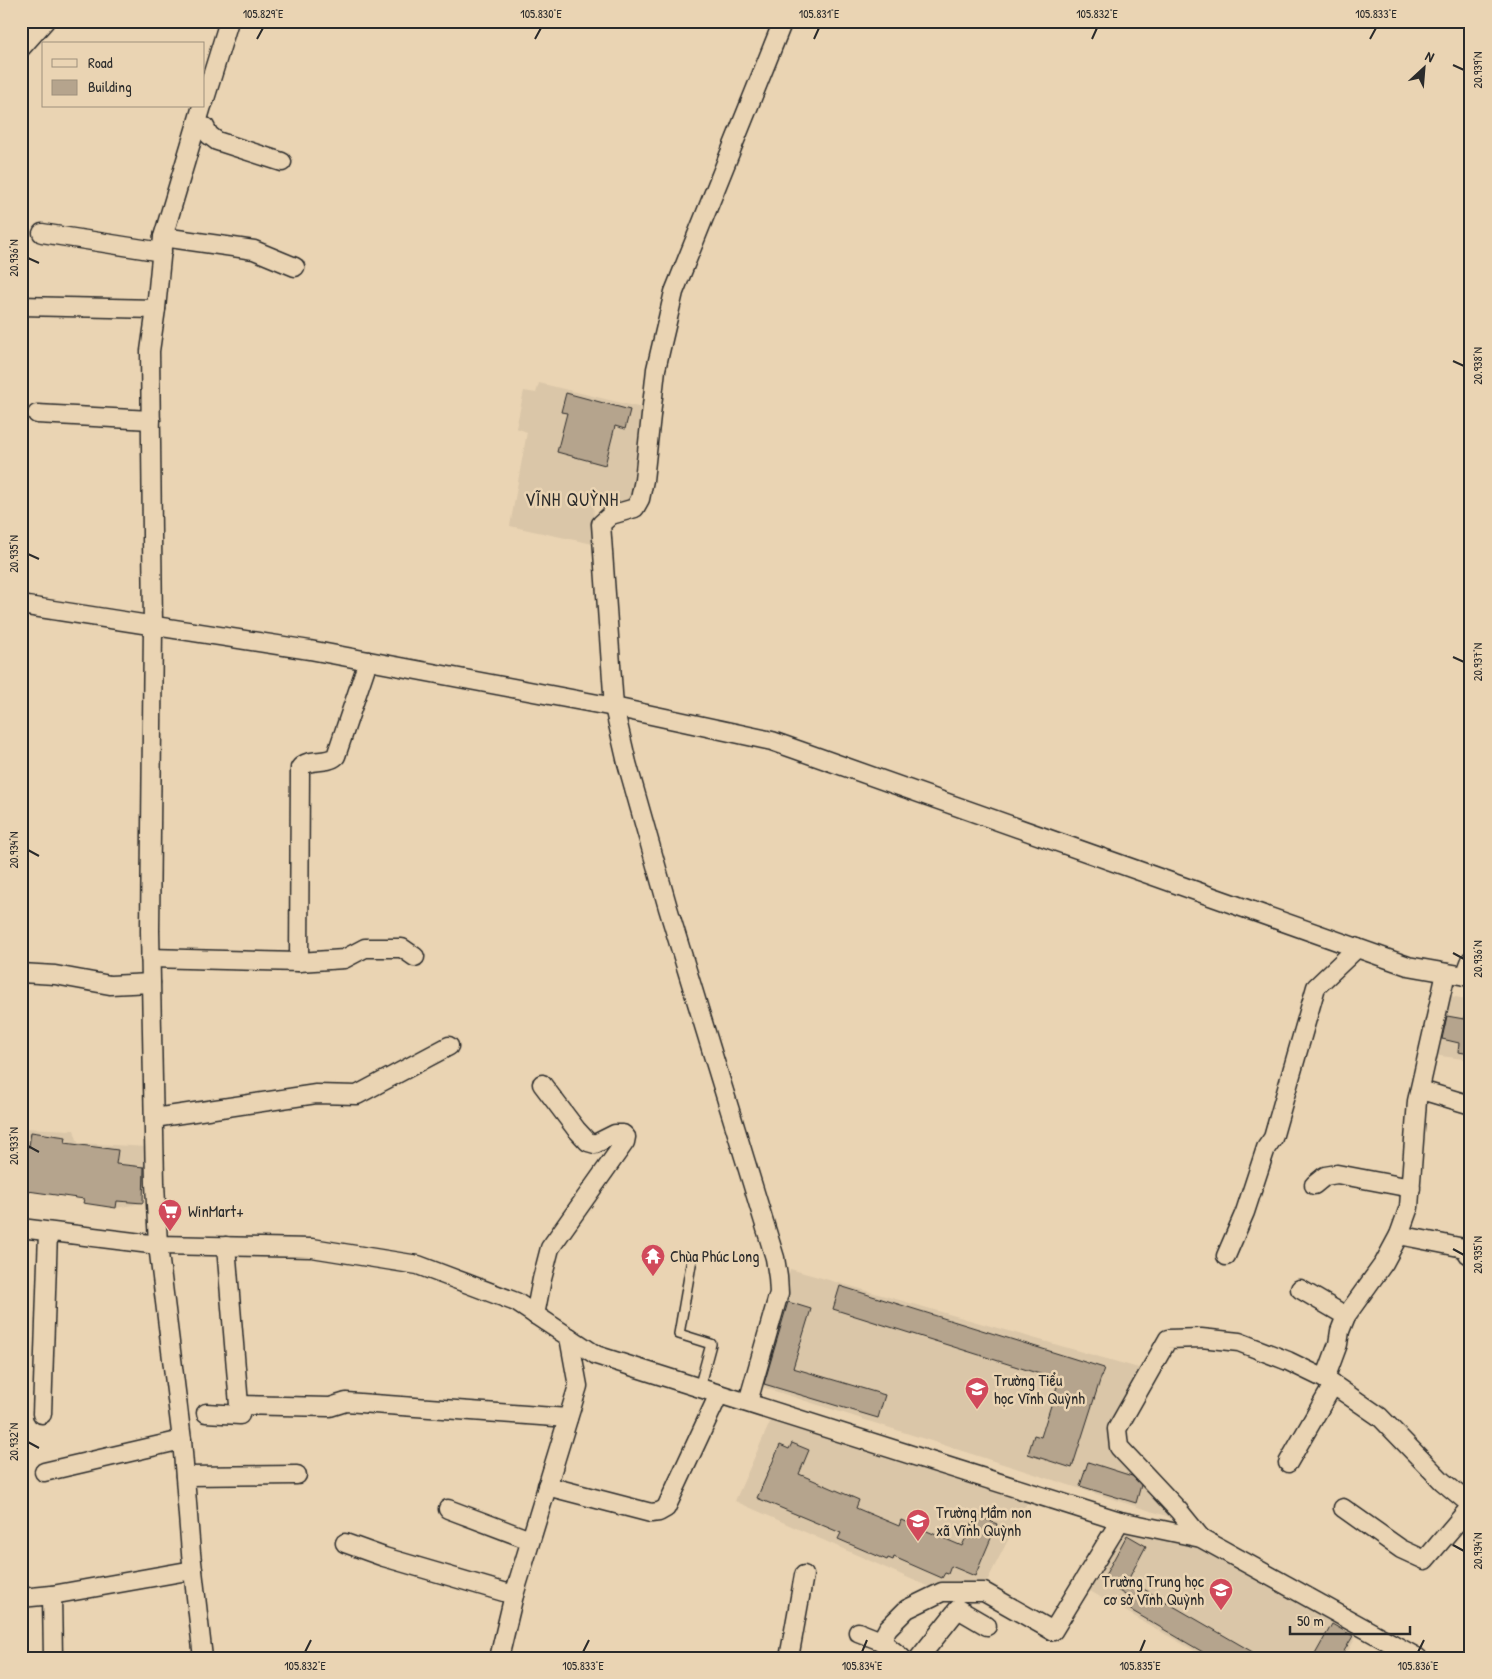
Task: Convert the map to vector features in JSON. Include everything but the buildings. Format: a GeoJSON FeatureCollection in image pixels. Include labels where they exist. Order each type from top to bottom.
{"type":"FeatureCollection","features":[{"type":"Feature","properties":{"kind":"street"},"geometry":{"type":"LineString","coordinates":[[21,48],[45,21]]}},
{"type":"Feature","properties":{"kind":"street"},"geometry":{"type":"LineString","coordinates":[[205,99],[229,21]]}},
{"type":"Feature","properties":{"kind":"street"},"geometry":{"type":"LineString","coordinates":[[748,1402],[779,1293],[775,1258],[665,899],[627,763],[614,706],[601,524],[611,515],[635,508],[640,500],[644,480],[656,369],[674,292],[784,21]]}},
{"type":"Feature","properties":{"kind":"street"},"geometry":{"type":"LineString","coordinates":[[201,108],[162,245],[150,351],[153,626],[150,958],[158,1245],[182,1440],[193,1570],[203,1658]]}},
{"type":"Feature","properties":{"kind":"street"},"geometry":{"type":"LineString","coordinates":[[197,125],[205,127],[208,136],[217,142],[282,162]]}},
{"type":"Feature","properties":{"kind":"street"},"geometry":{"type":"LineString","coordinates":[[42,233],[162,245],[254,250],[295,267]]}},
{"type":"Feature","properties":{"kind":"street"},"geometry":{"type":"LineString","coordinates":[[21,306],[156,309]]}},
{"type":"Feature","properties":{"kind":"street"},"geometry":{"type":"LineString","coordinates":[[37,414],[151,420]]}},
{"type":"Feature","properties":{"kind":"street"},"geometry":{"type":"LineString","coordinates":[[21,605],[310,650],[614,706],[772,741],[1408,966],[1446,973],[1469,971]]}},
{"type":"Feature","properties":{"kind":"street"},"geometry":{"type":"LineString","coordinates":[[299,962],[300,768],[305,763],[330,760],[336,756],[368,661]]}},
{"type":"Feature","properties":{"kind":"street"},"geometry":{"type":"LineString","coordinates":[[150,958],[299,962],[344,959],[365,948],[402,948],[415,957]]}},
{"type":"Feature","properties":{"kind":"street"},"geometry":{"type":"LineString","coordinates":[[1226,1256],[1244,1212],[1266,1148],[1273,1138],[1316,987],[1357,948]]}},
{"type":"Feature","properties":{"kind":"street"},"geometry":{"type":"LineString","coordinates":[[21,973],[55,975],[110,985],[151,983]]}},
{"type":"Feature","properties":{"kind":"street"},"geometry":{"type":"LineString","coordinates":[[1288,1462],[1329,1382],[1340,1331],[1346,1316],[1384,1263],[1409,1207],[1417,1101],[1446,973]]}},
{"type":"Feature","properties":{"kind":"street"},"geometry":{"type":"LineString","coordinates":[[154,1118],[316,1094],[357,1095],[449,1046]]}},
{"type":"Feature","properties":{"kind":"street"},"geometry":{"type":"LineString","coordinates":[[535,1315],[550,1248],[625,1142],[626,1137],[623,1134],[615,1134],[596,1144],[588,1142],[542,1084]]}},
{"type":"Feature","properties":{"kind":"street"},"geometry":{"type":"LineString","coordinates":[[1420,1090],[1471,1105]]}},
{"type":"Feature","properties":{"kind":"street"},"geometry":{"type":"LineString","coordinates":[[1314,1185],[1325,1176],[1337,1174],[1411,1188]]}},
{"type":"Feature","properties":{"kind":"street"},"geometry":{"type":"LineString","coordinates":[[21,1228],[158,1245],[312,1248],[418,1265],[516,1302],[596,1355],[1120,1521],[1201,1538],[1418,1658]]}},
{"type":"Feature","properties":{"kind":"street"},"geometry":{"type":"LineString","coordinates":[[42,1414],[48,1232]]}},
{"type":"Feature","properties":{"kind":"street"},"geometry":{"type":"LineString","coordinates":[[1398,1235],[1464,1248],[1468,1250],[1468,1254]]}},
{"type":"Feature","properties":{"kind":"street"},"geometry":{"type":"LineString","coordinates":[[206,1413],[240,1415],[226,1246]]}},
{"type":"Feature","properties":{"kind":"street"},"geometry":{"type":"LineString","coordinates":[[1300,1289],[1346,1316]]}},
{"type":"Feature","properties":{"kind":"street"},"geometry":{"type":"LineString","coordinates":[[499,1658],[530,1540],[578,1386],[569,1337]]}},
{"type":"Feature","properties":{"kind":"street"},"geometry":{"type":"LineString","coordinates":[[1201,1538],[1179,1511],[1119,1447],[1117,1429],[1168,1339],[1201,1338],[1239,1342],[1288,1361],[1329,1382],[1380,1416],[1442,1482],[1471,1506],[1425,1560],[1401,1549],[1343,1508]]}},
{"type":"Feature","properties":{"kind":"street"},"geometry":{"type":"LineString","coordinates":[[547,1486],[650,1513],[659,1512],[666,1508],[719,1394]]}},
{"type":"Feature","properties":{"kind":"street"},"geometry":{"type":"LineString","coordinates":[[239,1405],[330,1407],[346,1402],[568,1418]]}},
{"type":"Feature","properties":{"kind":"street"},"geometry":{"type":"LineString","coordinates":[[44,1472],[182,1440]]}},
{"type":"Feature","properties":{"kind":"street"},"geometry":{"type":"LineString","coordinates":[[185,1476],[297,1475]]}},
{"type":"Feature","properties":{"kind":"street"},"geometry":{"type":"LineString","coordinates":[[448,1509],[530,1540]]}},
{"type":"Feature","properties":{"kind":"street"},"geometry":{"type":"LineString","coordinates":[[882,1641],[888,1628],[907,1609],[942,1592],[984,1592],[1053,1631],[1120,1521]]}},
{"type":"Feature","properties":{"kind":"street"},"geometry":{"type":"LineString","coordinates":[[345,1543],[384,1557],[514,1596]]}},
{"type":"Feature","properties":{"kind":"street"},"geometry":{"type":"LineString","coordinates":[[21,1598],[52,1595],[193,1570]]}},
{"type":"Feature","properties":{"kind":"street"},"geometry":{"type":"LineString","coordinates":[[789,1658],[804,1575]]}},
{"type":"Feature","properties":{"kind":"street"},"geometry":{"type":"LineString","coordinates":[[52,1595],[53,1658]]}},
{"type":"Feature","properties":{"kind":"street"},"geometry":{"type":"LineString","coordinates":[[919,1658],[958,1609],[987,1626]]}},
{"type":"Feature","properties":{"kind":"street"},"geometry":{"type":"LineString","coordinates":[[858,1632],[882,1641],[902,1658]]}},
{"type":"Feature","properties":{"kind":"lane"},"geometry":{"type":"LineString","coordinates":[[692,1259],[679,1334],[711,1344],[699,1388]]}},
{"type":"Feature","properties":{"kind":"shaded area"},"geometry":{"type":"Polygon","coordinates":[[[539,383],[642,408],[630,503],[594,496],[593,544],[510,526],[527,432],[516,428],[524,391],[536,393],[539,383]]]}},
{"type":"Feature","properties":{"kind":"shaded area"},"geometry":{"type":"Polygon","coordinates":[[[1445,995],[1471,1000],[1471,1060],[1433,1055],[1445,995]]]}},
{"type":"Feature","properties":{"kind":"shaded area"},"geometry":{"type":"Polygon","coordinates":[[[21,1128],[74,1130],[78,1143],[148,1147],[143,1203],[116,1208],[83,1203],[83,1199],[21,1190],[21,1128]]]}},
{"type":"Feature","properties":{"kind":"shaded area","name":"Trường Tiểu học Vĩnh Quỳnh"},"geometry":{"type":"Polygon","coordinates":[[[790,1269],[1142,1369],[1108,1434],[1173,1513],[1170,1517],[759,1386],[790,1269]]]}},
{"type":"Feature","properties":{"kind":"shaded area","name":"Trường Mầm non xã Vĩnh Quỳnh"},"geometry":{"type":"Polygon","coordinates":[[[771,1420],[1029,1499],[986,1583],[929,1587],[735,1501],[771,1420]]]}},
{"type":"Feature","properties":{"kind":"shaded area","name":"Trường Trung học cơ sở Vĩnh Quỳnh"},"geometry":{"type":"Polygon","coordinates":[[[1122,1525],[1201,1544],[1358,1634],[1344,1658],[1207,1658],[1083,1587],[1122,1525]]]}},
{"type":"Feature","properties":{"kind":"place","name":"WinMart+"},"geometry":{"type":"Point","coordinates":[170,1232]}},
{"type":"Feature","properties":{"kind":"place","name":"Chùa Phúc Long"},"geometry":{"type":"Point","coordinates":[653,1277]}},
{"type":"Feature","properties":{"kind":"place","name":"Trường Tiểu học Vĩnh Quỳnh"},"geometry":{"type":"Point","coordinates":[977,1410]}},
{"type":"Feature","properties":{"kind":"place","name":"Trường Mầm non xã Vĩnh Quỳnh"},"geometry":{"type":"Point","coordinates":[918,1542]}},
{"type":"Feature","properties":{"kind":"place","name":"Trường Trung học cơ sở Vĩnh Quỳnh"},"geometry":{"type":"Point","coordinates":[1221,1611]}},
{"type":"Feature","properties":{"kind":"district","name":"VĨNH QUỲNH"},"geometry":{"type":"Point","coordinates":[572,499]}}]}
